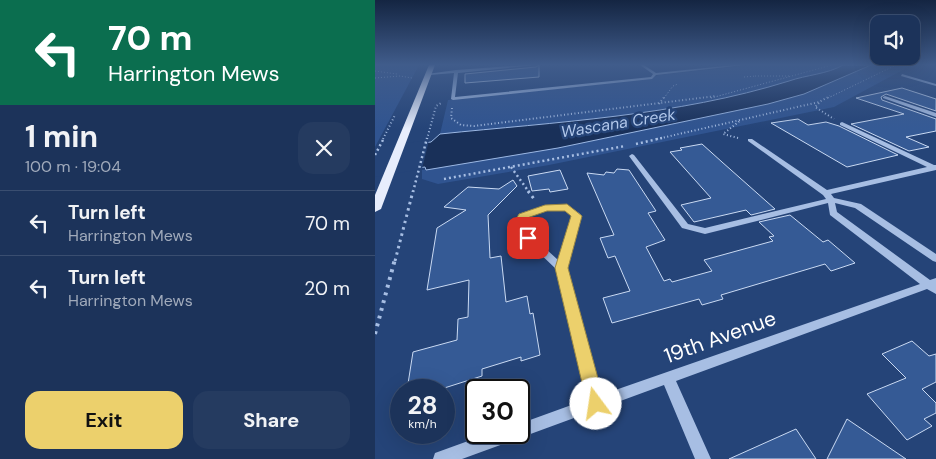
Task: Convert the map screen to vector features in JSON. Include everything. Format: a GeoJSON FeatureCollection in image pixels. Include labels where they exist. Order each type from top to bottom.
{"type":"FeatureCollection","features":[{"type":"Feature","properties":{"kind":"main road"},"geometry":{"type":"LineString","coordinates":[[375,209],[424,86]]}},
{"type":"Feature","properties":{"kind":"street"},"geometry":{"type":"LineString","coordinates":[[454,86],[453,99],[572,86]]}},
{"type":"Feature","properties":{"kind":"street"},"geometry":{"type":"LineString","coordinates":[[885,97],[936,116]]}},
{"type":"Feature","properties":{"kind":"street"},"geometry":{"type":"LineString","coordinates":[[842,124],[935,167]]}},
{"type":"Feature","properties":{"kind":"street"},"geometry":{"type":"LineString","coordinates":[[750,140],[828,197],[858,206],[936,258]]}},
{"type":"Feature","properties":{"kind":"street"},"geometry":{"type":"LineString","coordinates":[[632,156],[685,226],[705,231],[935,167]]}},
{"type":"Feature","properties":{"kind":"street"},"geometry":{"type":"LineString","coordinates":[[828,197],[833,213],[934,285]]}},
{"type":"Feature","properties":{"kind":"street"},"geometry":{"type":"LineString","coordinates":[[561,268],[517,228],[522,216],[541,210],[567,208],[577,216],[561,268],[596,404]]}},
{"type":"Feature","properties":{"kind":"street","name":"19th Avenue"},"geometry":{"type":"LineString","coordinates":[[530,427],[934,285]]}},
{"type":"Feature","properties":{"kind":"street"},"geometry":{"type":"LineString","coordinates":[[668,378],[703,459]]}},
{"type":"Feature","properties":{"kind":"street"},"geometry":{"type":"LineString","coordinates":[[441,459],[482,444]]}},
{"type":"Feature","properties":{"kind":"path"},"geometry":{"type":"LineString","coordinates":[[659,104],[673,86]]}},
{"type":"Feature","properties":{"kind":"path"},"geometry":{"type":"LineString","coordinates":[[452,103],[453,121],[470,126],[710,98],[755,86]]}},
{"type":"Feature","properties":{"kind":"path"},"geometry":{"type":"LineString","coordinates":[[444,179],[599,151],[741,120],[819,102],[853,86]]}},
{"type":"Feature","properties":{"kind":"path"},"geometry":{"type":"LineString","coordinates":[[819,102],[815,107],[842,124]]}},
{"type":"Feature","properties":{"kind":"path"},"geometry":{"type":"LineString","coordinates":[[375,334],[438,105]]}},
{"type":"Feature","properties":{"kind":"path"},"geometry":{"type":"LineString","coordinates":[[741,120],[723,134],[750,140]]}},
{"type":"Feature","properties":{"kind":"path"},"geometry":{"type":"LineString","coordinates":[[375,155],[377,148]]}},
{"type":"Feature","properties":{"kind":"path"},"geometry":{"type":"LineString","coordinates":[[511,167],[541,210]]}},
{"type":"Feature","properties":{"kind":"shaded area"},"geometry":{"type":"Polygon","coordinates":[[[375,86],[408,86],[375,147],[375,86]]]}},
{"type":"Feature","properties":{"kind":"shaded area"},"geometry":{"type":"Polygon","coordinates":[[[578,86],[770,86],[747,93],[660,110],[440,134],[448,100],[578,86]]]}},
{"type":"Feature","properties":{"kind":"shaded area"},"geometry":{"type":"Polygon","coordinates":[[[822,86],[872,86],[834,107],[549,165],[438,184],[422,179],[422,170],[558,148],[768,104],[804,94],[822,86]]]}},
{"type":"Feature","properties":{"kind":"water","name":"Wascana Creek"},"geometry":{"type":"Polygon","coordinates":[[[770,86],[822,86],[804,94],[768,104],[558,148],[426,170],[425,167],[375,174],[375,150],[431,142],[440,134],[616,116],[704,102],[770,86]]]}},
{"type":"Feature","properties":{"kind":"pier"},"geometry":{"type":"Polygon","coordinates":[[[429,140],[422,169],[375,177],[375,147],[429,140]]]}},
{"type":"Feature","properties":{"kind":"building"},"geometry":{"type":"Polygon","coordinates":[[[902,88],[936,99],[936,111],[886,94],[881,97],[882,100],[936,119],[936,131],[906,137],[929,147],[909,151],[851,124],[904,114],[856,98],[902,88]]]}},
{"type":"Feature","properties":{"kind":"building"},"geometry":{"type":"Polygon","coordinates":[[[798,119],[808,125],[826,122],[839,126],[898,155],[847,167],[771,123],[798,119]]]}},
{"type":"Feature","properties":{"kind":"building"},"geometry":{"type":"Polygon","coordinates":[[[702,144],[775,209],[751,215],[746,210],[694,222],[681,205],[711,198],[670,152],[702,144]]]}},
{"type":"Feature","properties":{"kind":"building"},"geometry":{"type":"Polygon","coordinates":[[[617,169],[629,170],[656,211],[648,213],[665,240],[646,247],[664,281],[670,279],[672,282],[712,271],[704,260],[773,241],[769,237],[774,236],[759,222],[790,215],[823,242],[828,240],[855,263],[831,271],[825,264],[721,295],[723,299],[702,305],[699,299],[612,323],[603,298],[630,291],[615,256],[608,258],[600,238],[614,235],[587,173],[604,175],[606,172],[614,173],[617,169]]]}},
{"type":"Feature","properties":{"kind":"building"},"geometry":{"type":"Polygon","coordinates":[[[560,170],[568,189],[550,192],[549,189],[532,191],[528,176],[560,170]]]}},
{"type":"Feature","properties":{"kind":"building"},"geometry":{"type":"Polygon","coordinates":[[[513,180],[517,186],[488,215],[490,258],[501,256],[506,302],[527,296],[530,314],[533,313],[540,355],[521,361],[521,357],[482,369],[482,376],[465,379],[465,381],[455,385],[455,379],[409,379],[413,352],[457,340],[458,319],[468,317],[469,280],[427,290],[437,228],[466,210],[444,207],[468,187],[499,189],[513,180]]]}},
{"type":"Feature","properties":{"kind":"building"},"geometry":{"type":"Polygon","coordinates":[[[912,341],[929,356],[936,354],[936,382],[922,389],[936,403],[936,413],[924,419],[932,426],[907,440],[867,394],[906,378],[882,354],[912,341]]]}},
{"type":"Feature","properties":{"kind":"building"},"geometry":{"type":"Polygon","coordinates":[[[847,419],[906,459],[827,459],[847,419]]]}},
{"type":"Feature","properties":{"kind":"building"},"geometry":{"type":"Polygon","coordinates":[[[796,429],[816,459],[729,459],[796,429]]]}},
{"type":"Feature","properties":{"kind":"route"},"geometry":{"type":"LineString","coordinates":[[528,238],[517,228],[522,216],[545,208],[567,208],[577,216],[561,268],[596,404]]}}]}
